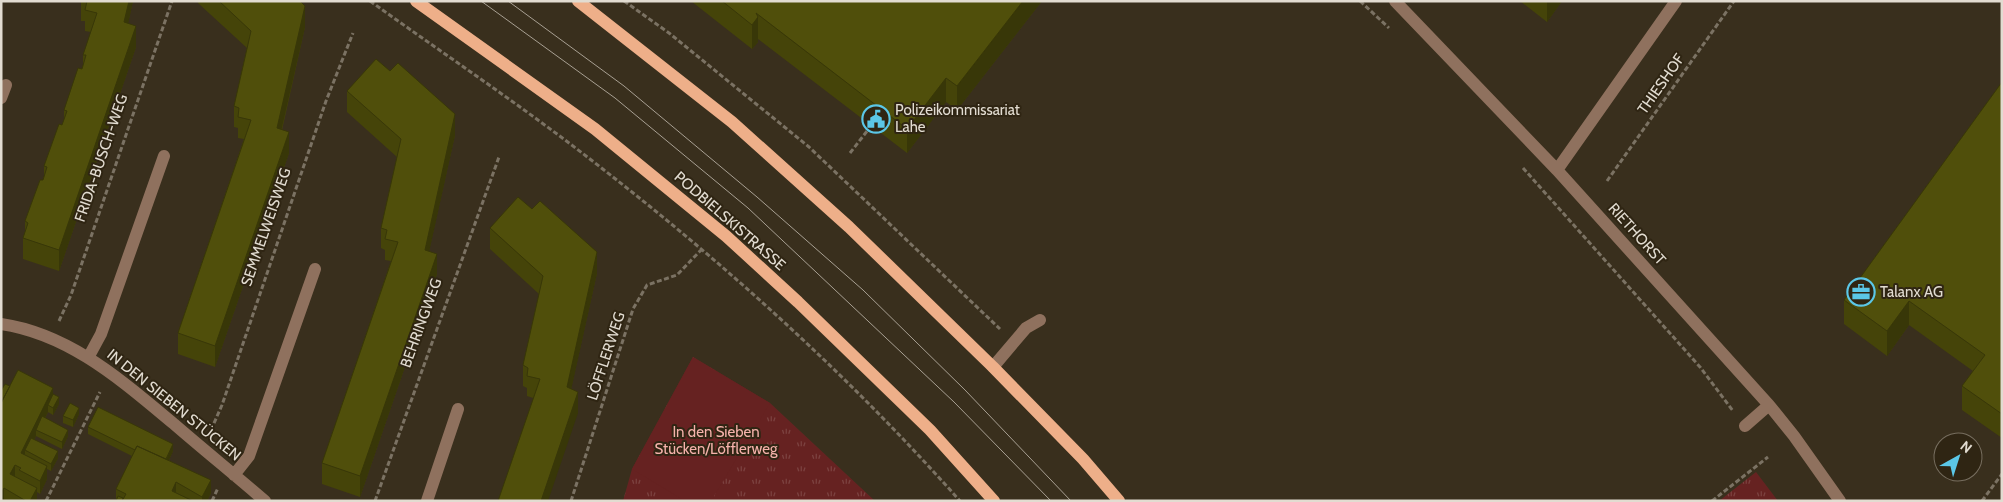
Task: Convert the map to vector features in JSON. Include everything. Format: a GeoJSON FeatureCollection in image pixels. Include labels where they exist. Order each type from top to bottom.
{"type":"FeatureCollection","features":[{"type":"Feature","properties":{"kind":"main road","name":"PODBIELSKISTRASSE"},"geometry":{"type":"LineString","coordinates":[[416,1],[595,129],[726,236],[798,302],[930,430],[994,501]]}},
{"type":"Feature","properties":{"kind":"main road"},"geometry":{"type":"LineString","coordinates":[[578,1],[732,122],[849,227],[993,367],[1119,501]]}},
{"type":"Feature","properties":{"kind":"street","name":"RIETHORST"},"geometry":{"type":"LineString","coordinates":[[1395,1],[1557,170],[1769,405],[1794,436],[1840,501]]}},
{"type":"Feature","properties":{"kind":"street"},"geometry":{"type":"LineString","coordinates":[[1557,170],[1676,1]]}},
{"type":"Feature","properties":{"kind":"street"},"geometry":{"type":"LineString","coordinates":[[1,98],[6,85]]}},
{"type":"Feature","properties":{"kind":"street"},"geometry":{"type":"LineString","coordinates":[[88,358],[101,334],[164,156]]}},
{"type":"Feature","properties":{"kind":"street"},"geometry":{"type":"LineString","coordinates":[[234,474],[249,456],[315,269]]}},
{"type":"Feature","properties":{"kind":"street"},"geometry":{"type":"LineString","coordinates":[[993,367],[1026,328],[1040,320]]}},
{"type":"Feature","properties":{"kind":"street","name":"IN DEN SIEBEN STÜCKEN"},"geometry":{"type":"LineString","coordinates":[[1,324],[23,327],[53,338],[110,371],[265,501]]}},
{"type":"Feature","properties":{"kind":"street"},"geometry":{"type":"LineString","coordinates":[[1745,426],[1769,405]]}},
{"type":"Feature","properties":{"kind":"street"},"geometry":{"type":"LineString","coordinates":[[427,501],[458,409]]}},
{"type":"Feature","properties":{"kind":"path","name":"FRIDA-BUSCH-WEG"},"geometry":{"type":"LineString","coordinates":[[58,324],[71,295],[172,1]]}},
{"type":"Feature","properties":{"kind":"path"},"geometry":{"type":"LineString","coordinates":[[370,1],[604,169],[701,250],[810,346],[926,463],[960,501]]}},
{"type":"Feature","properties":{"kind":"path"},"geometry":{"type":"LineString","coordinates":[[624,1],[669,33],[809,146],[998,329],[1018,339]]}},
{"type":"Feature","properties":{"kind":"path"},"geometry":{"type":"LineString","coordinates":[[1360,1],[1394,32]]}},
{"type":"Feature","properties":{"kind":"path","name":"THIESHOF"},"geometry":{"type":"LineString","coordinates":[[1607,180],[1734,1]]}},
{"type":"Feature","properties":{"kind":"path","name":"SEMMELWEISWEG"},"geometry":{"type":"LineString","coordinates":[[210,432],[222,405],[326,101],[353,33]]}},
{"type":"Feature","properties":{"kind":"path"},"geometry":{"type":"LineString","coordinates":[[850,153],[871,126]]}},
{"type":"Feature","properties":{"kind":"path","name":"BEHRINGWEG"},"geometry":{"type":"LineString","coordinates":[[375,501],[498,157]]}},
{"type":"Feature","properties":{"kind":"path"},"geometry":{"type":"LineString","coordinates":[[1520,164],[1700,367],[1745,426]]}},
{"type":"Feature","properties":{"kind":"path","name":"LÖFFLERWEG"},"geometry":{"type":"LineString","coordinates":[[571,501],[633,309],[647,285],[677,275],[701,250]]}},
{"type":"Feature","properties":{"kind":"path"},"geometry":{"type":"LineString","coordinates":[[46,501],[110,371]]}},
{"type":"Feature","properties":{"kind":"path"},"geometry":{"type":"LineString","coordinates":[[1712,501],[1768,457]]}},
{"type":"Feature","properties":{"kind":"path"},"geometry":{"type":"LineString","coordinates":[[1982,501],[2002,474]]}},
{"type":"Feature","properties":{"kind":"green space","name":"In den Sieben Stücken/Löfflerweg"},"geometry":{"type":"Polygon","coordinates":[[[693,357],[770,403],[875,501],[623,501],[632,469],[693,357]]]}},
{"type":"Feature","properties":{"kind":"green space"},"geometry":{"type":"Polygon","coordinates":[[[693,357],[770,403],[711,501],[685,501],[632,469],[693,357]]]}},
{"type":"Feature","properties":{"kind":"green space"},"geometry":{"type":"Polygon","coordinates":[[[1756,472],[1778,501],[1719,501],[1756,472]]]}},
{"type":"Feature","properties":{"kind":"building"},"geometry":{"type":"Polygon","coordinates":[[[87,1],[129,1],[124,22],[136,26],[59,250],[23,238],[28,223],[25,221],[40,180],[43,180],[47,167],[44,166],[59,124],[62,125],[67,111],[64,110],[78,68],[82,69],[86,55],[83,55],[97,13],[85,10],[87,1]]]}},
{"type":"Feature","properties":{"kind":"building"},"geometry":{"type":"Polygon","coordinates":[[[219,1],[300,1],[305,6],[277,128],[289,132],[215,346],[178,333],[251,120],[238,117],[239,108],[234,106],[251,31],[219,1]]]}},
{"type":"Feature","properties":{"kind":"building"},"geometry":{"type":"Polygon","coordinates":[[[722,1],[1023,1],[957,86],[946,78],[907,129],[756,13],[758,17],[752,25],[722,1]]]}},
{"type":"Feature","properties":{"kind":"building"},"geometry":{"type":"Polygon","coordinates":[[[376,59],[390,71],[398,63],[455,114],[425,250],[437,254],[360,476],[322,463],[398,242],[385,239],[387,230],[381,228],[401,139],[347,91],[376,59]]]}},
{"type":"Feature","properties":{"kind":"building"},"geometry":{"type":"Polygon","coordinates":[[[2002,82],[2002,414],[1962,386],[1985,355],[1909,301],[1887,331],[1844,300],[2002,82]]]}},
{"type":"Feature","properties":{"kind":"building"},"geometry":{"type":"Polygon","coordinates":[[[518,197],[532,209],[540,201],[597,252],[567,387],[578,392],[541,501],[498,501],[540,379],[527,376],[528,368],[523,365],[543,276],[490,228],[518,197]]]}},
{"type":"Feature","properties":{"kind":"building"},"geometry":{"type":"Polygon","coordinates":[[[18,370],[53,388],[21,453],[47,466],[40,481],[19,470],[21,468],[15,465],[10,474],[37,488],[30,501],[26,501],[4,488],[1,493],[1,403],[18,370]]]}},
{"type":"Feature","properties":{"kind":"building"},"geometry":{"type":"Polygon","coordinates":[[[5,384],[10,386],[1,403],[1,391],[5,384]]]}},
{"type":"Feature","properties":{"kind":"building"},"geometry":{"type":"Polygon","coordinates":[[[53,394],[59,397],[53,408],[48,405],[53,394]]]}},
{"type":"Feature","properties":{"kind":"building"},"geometry":{"type":"Polygon","coordinates":[[[70,403],[79,408],[73,420],[63,416],[70,403]]]}},
{"type":"Feature","properties":{"kind":"building"},"geometry":{"type":"Polygon","coordinates":[[[98,407],[173,444],[166,459],[137,446],[135,450],[88,427],[98,407]]]}},
{"type":"Feature","properties":{"kind":"building"},"geometry":{"type":"Polygon","coordinates":[[[42,416],[68,430],[62,442],[36,430],[42,416]]]}},
{"type":"Feature","properties":{"kind":"building"},"geometry":{"type":"Polygon","coordinates":[[[31,438],[58,451],[51,464],[25,450],[31,438]]]}},
{"type":"Feature","properties":{"kind":"building"},"geometry":{"type":"Polygon","coordinates":[[[137,446],[211,480],[202,497],[176,482],[172,491],[193,501],[122,501],[126,494],[116,489],[137,446]]]}},
{"type":"Feature","properties":{"kind":"building"},"geometry":{"type":"Polygon","coordinates":[[[118,496],[123,498],[122,501],[116,501],[118,496]]]}},
{"type":"Feature","properties":{"kind":"tram line"},"geometry":{"type":"LineString","coordinates":[[481,1],[615,98],[748,208],[954,402],[1051,501]]}},
{"type":"Feature","properties":{"kind":"tram line"},"geometry":{"type":"LineString","coordinates":[[508,1],[624,86],[757,197],[863,290],[965,390],[1071,501]]}},
{"type":"Feature","properties":{"kind":"place","name":"Polizeikommissariat Lahe"},"geometry":{"type":"Point","coordinates":[876,119]}},
{"type":"Feature","properties":{"kind":"place","name":"Talanx AG"},"geometry":{"type":"Point","coordinates":[1861,292]}}]}
